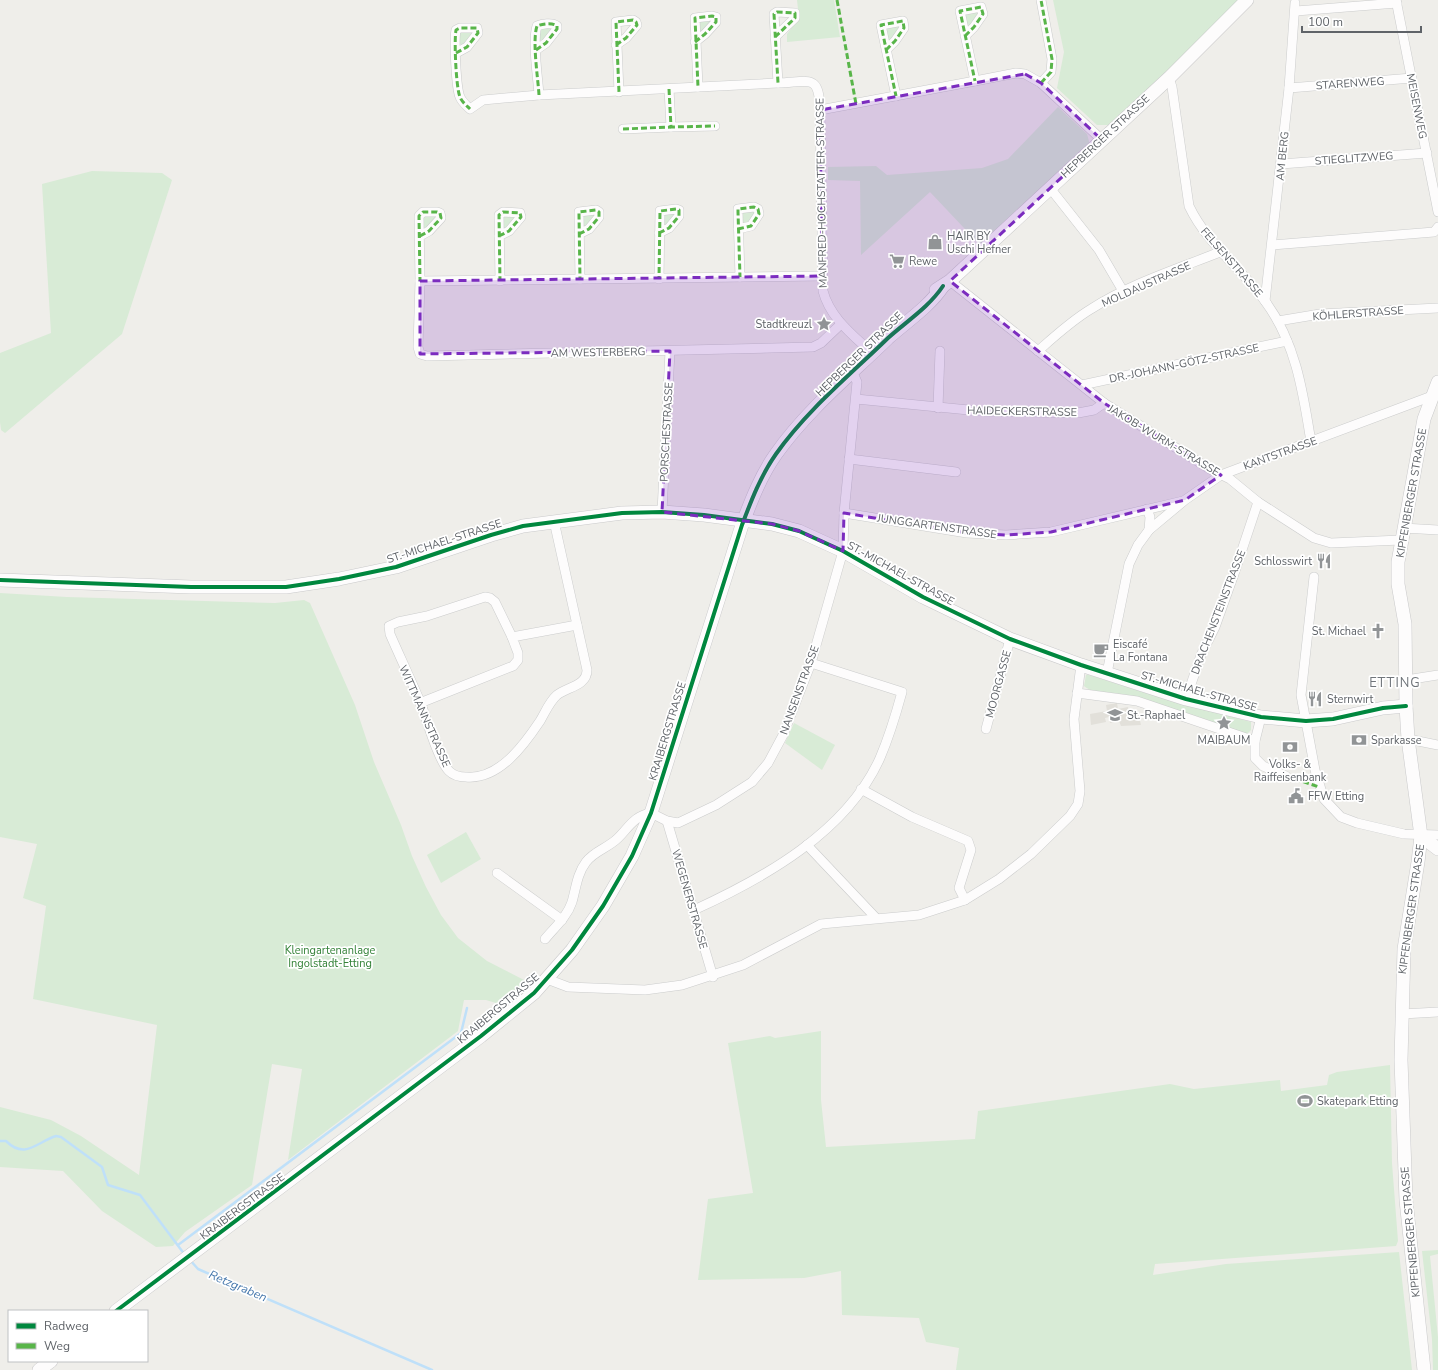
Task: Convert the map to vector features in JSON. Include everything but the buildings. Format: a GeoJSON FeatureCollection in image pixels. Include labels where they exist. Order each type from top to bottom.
{"type":"FeatureCollection","features":[{"type":"Feature","properties":{"kind":"street"},"geometry":{"type":"LineString","coordinates":[[1041,0],[1052,59],[1051,72],[1041,83]]}},
{"type":"Feature","properties":{"kind":"street","name":"HEPBERGER STRASSE"},"geometry":{"type":"LineString","coordinates":[[744,520],[761,479],[775,455],[798,425],[872,353],[912,316],[935,298],[946,283],[1169,78],[1247,0]]}},
{"type":"Feature","properties":{"kind":"street","name":"AM BERG"},"geometry":{"type":"LineString","coordinates":[[1265,300],[1281,164],[1296,7],[1397,2]]}},
{"type":"Feature","properties":{"kind":"street","name":"MEISENWEG"},"geometry":{"type":"LineString","coordinates":[[1397,2],[1438,212]]}},
{"type":"Feature","properties":{"kind":"street"},"geometry":{"type":"LineString","coordinates":[[965,36],[975,80]]}},
{"type":"Feature","properties":{"kind":"street"},"geometry":{"type":"LineString","coordinates":[[456,53],[459,95],[463,103],[470,109],[483,100],[539,95],[778,83],[775,37]]}},
{"type":"Feature","properties":{"kind":"street"},"geometry":{"type":"LineString","coordinates":[[695,42],[698,87]]}},
{"type":"Feature","properties":{"kind":"street"},"geometry":{"type":"LineString","coordinates":[[616,45],[619,92]]}},
{"type":"Feature","properties":{"kind":"street"},"geometry":{"type":"LineString","coordinates":[[536,50],[539,95]]}},
{"type":"Feature","properties":{"kind":"street"},"geometry":{"type":"LineString","coordinates":[[886,50],[896,96]]}},
{"type":"Feature","properties":{"kind":"street"},"geometry":{"type":"LineString","coordinates":[[820,110],[1016,73],[1025,74],[1041,83],[1102,140]]}},
{"type":"Feature","properties":{"kind":"street","name":"FELSENSTRASSE"},"geometry":{"type":"LineString","coordinates":[[1169,78],[1173,95],[1189,206],[1196,220],[1220,252],[1265,300],[1278,321],[1287,341],[1302,385],[1311,442]]}},
{"type":"Feature","properties":{"kind":"street","name":"STARENWEG"},"geometry":{"type":"LineString","coordinates":[[1289,88],[1412,78]]}},
{"type":"Feature","properties":{"kind":"street","name":"MANFRED-HOCHSTATTER-STRASSE"},"geometry":{"type":"LineString","coordinates":[[778,83],[811,82],[817,86],[820,92],[823,291],[827,305],[841,324],[872,353]]}},
{"type":"Feature","properties":{"kind":"street"},"geometry":{"type":"LineString","coordinates":[[669,89],[671,127]]}},
{"type":"Feature","properties":{"kind":"street"},"geometry":{"type":"LineString","coordinates":[[623,129],[716,126]]}},
{"type":"Feature","properties":{"kind":"street","name":"STIEGLITZWEG"},"geometry":{"type":"LineString","coordinates":[[1281,164],[1427,153]]}},
{"type":"Feature","properties":{"kind":"street"},"geometry":{"type":"LineString","coordinates":[[1050,188],[1098,250],[1123,291]]}},
{"type":"Feature","properties":{"kind":"street"},"geometry":{"type":"LineString","coordinates":[[1272,245],[1434,232],[1438,227]]}},
{"type":"Feature","properties":{"kind":"street"},"geometry":{"type":"LineString","coordinates":[[738,228],[740,277]]}},
{"type":"Feature","properties":{"kind":"street"},"geometry":{"type":"LineString","coordinates":[[659,233],[660,279]]}},
{"type":"Feature","properties":{"kind":"street"},"geometry":{"type":"LineString","coordinates":[[579,234],[580,279]]}},
{"type":"Feature","properties":{"kind":"street"},"geometry":{"type":"LineString","coordinates":[[420,236],[420,281],[822,276]]}},
{"type":"Feature","properties":{"kind":"street"},"geometry":{"type":"LineString","coordinates":[[499,236],[500,281]]}},
{"type":"Feature","properties":{"kind":"street","name":"MOLDAUSTRASSE"},"geometry":{"type":"LineString","coordinates":[[1038,351],[1066,326],[1091,308],[1123,291],[1220,252]]}},
{"type":"Feature","properties":{"kind":"street","name":"AM WESTERBERG"},"geometry":{"type":"LineString","coordinates":[[420,281],[418,347],[420,354],[427,356],[812,347],[821,343],[841,324]]}},
{"type":"Feature","properties":{"kind":"street","name":"JAKOB-WURM-STRASSE"},"geometry":{"type":"LineString","coordinates":[[946,283],[1038,351],[1104,403],[1230,479],[1258,502],[1314,538],[1331,543],[1438,530]]}},
{"type":"Feature","properties":{"kind":"street","name":"KÖHLERSTRASSE"},"geometry":{"type":"LineString","coordinates":[[1278,321],[1320,314],[1438,308]]}},
{"type":"Feature","properties":{"kind":"street","name":"DR.-JOHANN-GÖTZ-STRASSE"},"geometry":{"type":"LineString","coordinates":[[1082,385],[1287,341]]}},
{"type":"Feature","properties":{"kind":"street","name":"PORSCHESTRASSE"},"geometry":{"type":"LineString","coordinates":[[662,512],[670,351]]}},
{"type":"Feature","properties":{"kind":"street"},"geometry":{"type":"LineString","coordinates":[[938,408],[940,351]]}},
{"type":"Feature","properties":{"kind":"street","name":"NANSENSTRASSE"},"geometry":{"type":"LineString","coordinates":[[667,822],[678,822],[716,805],[752,782],[768,763],[783,736],[811,663],[843,551],[844,513],[857,382],[852,372]]}},
{"type":"Feature","properties":{"kind":"street","name":"KIPFENBERGER STRASSE"},"geometry":{"type":"LineString","coordinates":[[1424,1370],[1406,1200],[1403,1153],[1402,1014],[1404,949],[1421,836],[1408,739],[1405,624],[1398,584],[1398,562],[1424,419],[1438,382]]}},
{"type":"Feature","properties":{"kind":"street","name":"KANTSTRASSE"},"geometry":{"type":"LineString","coordinates":[[1107,673],[1128,564],[1138,545],[1149,530],[1185,500],[1221,474],[1432,396]]}},
{"type":"Feature","properties":{"kind":"street","name":"HAIDECKERSTRASSE"},"geometry":{"type":"LineString","coordinates":[[856,399],[979,411],[1078,413],[1094,410],[1104,403]]}},
{"type":"Feature","properties":{"kind":"street"},"geometry":{"type":"LineString","coordinates":[[849,459],[956,472]]}},
{"type":"Feature","properties":{"kind":"street","name":"JUNGGARTENSTRASSE"},"geometry":{"type":"LineString","coordinates":[[844,513],[967,533],[1006,535],[1051,532],[1185,500]]}},
{"type":"Feature","properties":{"kind":"street","name":"DRACHENSTEINSTRASSE"},"geometry":{"type":"LineString","coordinates":[[1186,699],[1201,655],[1215,627],[1232,581],[1258,502]]}},
{"type":"Feature","properties":{"kind":"street"},"geometry":{"type":"LineString","coordinates":[[1147,509],[1150,518],[1149,530]]}},
{"type":"Feature","properties":{"kind":"street","name":"ST.-MICHAEL-STRASSE"},"geometry":{"type":"LineString","coordinates":[[0,580],[265,588],[308,584],[382,571],[423,559],[496,533],[554,521],[622,513],[662,512],[744,520],[772,524],[798,531],[843,551],[923,597],[1010,639],[1081,665],[1186,699],[1261,717],[1306,721],[1333,719],[1383,708],[1406,706]]}},
{"type":"Feature","properties":{"kind":"street","name":"KRAIBERGSTRASSE"},"geometry":{"type":"LineString","coordinates":[[117,1310],[482,1036],[534,993],[586,931],[617,885],[651,813],[744,520]]}},
{"type":"Feature","properties":{"kind":"street"},"geometry":{"type":"LineString","coordinates":[[420,703],[513,666],[518,660],[518,653],[512,637],[577,625],[554,521]]}},
{"type":"Feature","properties":{"kind":"street"},"geometry":{"type":"LineString","coordinates":[[1314,577],[1301,686],[1302,703],[1319,787],[1324,799],[1341,817],[1357,823],[1404,834],[1421,836],[1438,835]]}},
{"type":"Feature","properties":{"kind":"street","name":"WITTMANNSTRASSE"},"geometry":{"type":"LineString","coordinates":[[512,637],[495,602],[490,598],[485,597],[427,616],[398,622],[389,626],[390,634],[447,768],[450,772],[461,777],[472,778],[496,769],[508,761],[535,729],[556,696],[586,678],[587,670],[577,625]]}},
{"type":"Feature","properties":{"kind":"street","name":"MOORGASSE"},"geometry":{"type":"LineString","coordinates":[[986,729],[1010,639]]}},
{"type":"Feature","properties":{"kind":"street"},"geometry":{"type":"LineString","coordinates":[[694,910],[751,883],[807,845],[830,824],[861,789],[879,759],[902,692],[811,663]]}},
{"type":"Feature","properties":{"kind":"street"},"geometry":{"type":"LineString","coordinates":[[547,979],[568,987],[645,990],[682,986],[713,977],[743,965],[821,924],[919,915],[965,900],[998,879],[1031,854],[1070,816],[1078,804],[1080,791],[1074,719],[1081,665]]}},
{"type":"Feature","properties":{"kind":"street"},"geometry":{"type":"LineString","coordinates":[[1406,680],[1438,675]]}},
{"type":"Feature","properties":{"kind":"street"},"geometry":{"type":"LineString","coordinates":[[1077,693],[1137,701],[1255,741],[1255,758],[1264,766],[1286,776]]}},
{"type":"Feature","properties":{"kind":"street","name":"ST.-MICHAEL-STRASSE"},"geometry":{"type":"LineString","coordinates":[[1255,741],[1261,717]]}},
{"type":"Feature","properties":{"kind":"street"},"geometry":{"type":"LineString","coordinates":[[1408,739],[1438,744]]}},
{"type":"Feature","properties":{"kind":"street"},"geometry":{"type":"LineString","coordinates":[[861,789],[912,817],[968,841],[971,850],[959,888],[965,900]]}},
{"type":"Feature","properties":{"kind":"street"},"geometry":{"type":"LineString","coordinates":[[545,939],[562,920],[572,902],[576,881],[587,860],[614,842],[631,822],[643,814],[651,813],[667,822]]}},
{"type":"Feature","properties":{"kind":"street","name":"WEGENERSTRASSE"},"geometry":{"type":"LineString","coordinates":[[667,822],[713,977]]}},
{"type":"Feature","properties":{"kind":"street"},"geometry":{"type":"LineString","coordinates":[[1421,836],[1438,849]]}},
{"type":"Feature","properties":{"kind":"street"},"geometry":{"type":"LineString","coordinates":[[807,845],[876,918]]}},
{"type":"Feature","properties":{"kind":"street"},"geometry":{"type":"LineString","coordinates":[[497,873],[562,920]]}},
{"type":"Feature","properties":{"kind":"street"},"geometry":{"type":"LineString","coordinates":[[1402,1014],[1438,1012]]}},
{"type":"Feature","properties":{"kind":"street"},"geometry":{"type":"LineString","coordinates":[[39,1370],[50,1362]]}},
{"type":"Feature","properties":{"kind":"highlighted area"},"geometry":{"type":"Polygon","coordinates":[[[1025,74],[1041,83],[1102,140],[950,281],[1104,403],[1221,475],[1185,500],[1051,532],[1006,535],[967,533],[844,513],[843,551],[799,531],[772,524],[662,512],[670,351],[420,354],[420,281],[822,276],[820,110],[1025,74]]]}},
{"type":"Feature","properties":{"kind":"shaded area","name":"St.-Raphael"},"geometry":{"type":"Polygon","coordinates":[[[1117,703],[1118,709],[1128,707],[1129,712],[1138,711],[1141,725],[1121,726],[1119,721],[1110,723],[1109,717],[1105,718],[1106,722],[1091,725],[1090,714],[1107,711],[1106,705],[1117,703]]]}},
{"type":"Feature","properties":{"kind":"green space"},"geometry":{"type":"Polygon","coordinates":[[[797,0],[834,0],[840,37],[787,42],[787,34],[799,18],[797,0]]]}},
{"type":"Feature","properties":{"kind":"green space"},"geometry":{"type":"Polygon","coordinates":[[[1053,0],[1239,0],[1222,20],[1108,125],[1097,125],[1057,88],[1064,52],[1053,0]]]}},
{"type":"Feature","properties":{"kind":"green space"},"geometry":{"type":"Polygon","coordinates":[[[979,11],[979,15],[973,24],[967,26],[965,14],[979,11]]]}},
{"type":"Feature","properties":{"kind":"green space"},"geometry":{"type":"Polygon","coordinates":[[[712,19],[705,32],[699,32],[698,20],[712,19]]]}},
{"type":"Feature","properties":{"kind":"green space"},"geometry":{"type":"Polygon","coordinates":[[[900,25],[895,39],[888,40],[886,28],[900,25]]]}},
{"type":"Feature","properties":{"kind":"green space"},"geometry":{"type":"Polygon","coordinates":[[[554,27],[546,40],[540,40],[539,28],[554,27]]]}},
{"type":"Feature","properties":{"kind":"green space"},"geometry":{"type":"Polygon","coordinates":[[[474,31],[466,44],[460,44],[460,32],[474,31]]]}},
{"type":"Feature","properties":{"kind":"green space"},"geometry":{"type":"Polygon","coordinates":[[[1058,107],[1087,134],[1090,145],[982,247],[930,192],[861,255],[860,181],[828,180],[828,167],[876,166],[887,175],[982,168],[1008,159],[1058,107]]]}},
{"type":"Feature","properties":{"kind":"green space"},"geometry":{"type":"Polygon","coordinates":[[[92,171],[162,173],[172,180],[122,334],[5,433],[1,430],[0,422],[0,353],[51,333],[42,184],[92,171]]]}},
{"type":"Feature","properties":{"kind":"green space"},"geometry":{"type":"Polygon","coordinates":[[[742,212],[755,212],[747,224],[742,224],[742,212]]]}},
{"type":"Feature","properties":{"kind":"green space"},"geometry":{"type":"Polygon","coordinates":[[[662,213],[676,213],[668,225],[663,225],[662,213]]]}},
{"type":"Feature","properties":{"kind":"green space"},"geometry":{"type":"Polygon","coordinates":[[[583,214],[596,214],[588,226],[583,226],[583,214]]]}},
{"type":"Feature","properties":{"kind":"green space"},"geometry":{"type":"Polygon","coordinates":[[[503,215],[516,215],[516,219],[508,228],[503,228],[503,215]]]}},
{"type":"Feature","properties":{"kind":"green space"},"geometry":{"type":"Polygon","coordinates":[[[423,216],[436,216],[436,220],[428,228],[423,228],[423,216]]]}},
{"type":"Feature","properties":{"kind":"green space","name":"Kleingartenanlage Ingolstadt-Etting"},"geometry":{"type":"Polygon","coordinates":[[[0,593],[67,597],[275,603],[304,600],[310,603],[355,705],[374,762],[401,825],[412,856],[441,915],[458,938],[487,961],[526,981],[523,987],[499,1004],[486,1000],[464,1000],[458,1031],[288,1160],[302,1069],[272,1064],[252,1185],[185,1232],[173,1246],[156,1247],[102,1211],[63,1171],[0,1167],[0,1107],[51,1120],[81,1136],[139,1175],[157,1025],[33,999],[46,906],[23,898],[37,844],[0,837],[0,593]]]}},
{"type":"Feature","properties":{"kind":"green space"},"geometry":{"type":"Polygon","coordinates":[[[1086,675],[1165,699],[1251,722],[1251,730],[1246,735],[1140,699],[1120,694],[1093,691],[1084,686],[1086,675]]]}},
{"type":"Feature","properties":{"kind":"green space"},"geometry":{"type":"Polygon","coordinates":[[[794,723],[835,745],[822,770],[785,743],[794,723]]]}},
{"type":"Feature","properties":{"kind":"green space"},"geometry":{"type":"Polygon","coordinates":[[[466,832],[481,859],[441,883],[427,855],[466,832]]]}},
{"type":"Feature","properties":{"kind":"green space"},"geometry":{"type":"Polygon","coordinates":[[[821,1031],[821,1100],[826,1147],[975,1139],[978,1111],[1170,1084],[1194,1089],[1280,1080],[1281,1091],[1327,1085],[1329,1075],[1337,1072],[1390,1065],[1392,1163],[1398,1241],[1396,1246],[1155,1264],[1153,1275],[1226,1264],[1399,1252],[1412,1370],[956,1370],[959,1348],[926,1342],[919,1318],[842,1315],[841,1271],[804,1278],[698,1280],[708,1199],[753,1193],[728,1043],[770,1036],[775,1038],[821,1031]]]}},
{"type":"Feature","properties":{"kind":"green space"},"geometry":{"type":"Polygon","coordinates":[[[1438,1250],[1438,1254],[1430,1256],[1438,1337],[1438,1370],[1433,1370],[1432,1339],[1422,1251],[1438,1250]]]}},
{"type":"Feature","properties":{"kind":"waterway"},"geometry":{"type":"LineString","coordinates":[[178,1245],[461,1033],[467,1008]]}},
{"type":"Feature","properties":{"kind":"waterway","name":"Retzgraben"},"geometry":{"type":"LineString","coordinates":[[0,1141],[6,1141],[19,1149],[25,1149],[31,1148],[56,1136],[61,1137],[102,1167],[108,1185],[140,1195],[185,1255]]}},
{"type":"Feature","properties":{"kind":"waterway","name":"Retzgraben"},"geometry":{"type":"LineString","coordinates":[[190,1260],[198,1269],[432,1370]]}},
{"type":"Feature","properties":{"kind":"marked path"},"geometry":{"type":"LineString","coordinates":[[837,0],[856,104]]}},
{"type":"Feature","properties":{"kind":"marked path"},"geometry":{"type":"LineString","coordinates":[[1041,0],[1052,59],[1051,72],[1041,83]]}},
{"type":"Feature","properties":{"kind":"marked path"},"geometry":{"type":"LineString","coordinates":[[965,36],[974,27],[983,14],[981,7],[960,11],[975,81]]}},
{"type":"Feature","properties":{"kind":"marked path"},"geometry":{"type":"LineString","coordinates":[[775,37],[795,18],[795,13],[777,12],[774,14],[778,83]]}},
{"type":"Feature","properties":{"kind":"marked path"},"geometry":{"type":"LineString","coordinates":[[695,42],[705,34],[716,22],[716,17],[695,18],[698,87]]}},
{"type":"Feature","properties":{"kind":"marked path"},"geometry":{"type":"LineString","coordinates":[[616,45],[626,38],[637,25],[636,22],[633,20],[616,22],[619,92]]}},
{"type":"Feature","properties":{"kind":"marked path"},"geometry":{"type":"LineString","coordinates":[[886,50],[895,41],[904,28],[903,21],[881,25],[896,96]]}},
{"type":"Feature","properties":{"kind":"marked path"},"geometry":{"type":"LineString","coordinates":[[536,50],[546,43],[557,29],[557,26],[550,24],[537,26],[535,50],[539,95]]}},
{"type":"Feature","properties":{"kind":"marked path"},"geometry":{"type":"LineString","coordinates":[[456,53],[467,47],[478,33],[477,28],[460,28],[456,30],[455,35],[457,84],[460,97],[470,109]]}},
{"type":"Feature","properties":{"kind":"marked path"},"geometry":{"type":"LineString","coordinates":[[669,89],[671,127],[715,126]]}},
{"type":"Feature","properties":{"kind":"marked path"},"geometry":{"type":"LineString","coordinates":[[623,129],[671,127]]}},
{"type":"Feature","properties":{"kind":"marked path"},"geometry":{"type":"LineString","coordinates":[[738,229],[751,226],[759,214],[758,209],[754,207],[738,209],[738,212],[740,277]]}},
{"type":"Feature","properties":{"kind":"marked path"},"geometry":{"type":"LineString","coordinates":[[579,234],[589,229],[599,217],[599,212],[596,210],[579,212],[579,215],[580,279]]}},
{"type":"Feature","properties":{"kind":"marked path"},"geometry":{"type":"LineString","coordinates":[[659,233],[669,228],[679,216],[679,210],[660,211],[659,279]]}},
{"type":"Feature","properties":{"kind":"marked path"},"geometry":{"type":"LineString","coordinates":[[420,236],[429,231],[441,218],[440,213],[423,212],[419,216],[420,281]]}},
{"type":"Feature","properties":{"kind":"marked path"},"geometry":{"type":"LineString","coordinates":[[499,236],[509,231],[521,217],[520,213],[503,212],[499,215],[500,281]]}},
{"type":"Feature","properties":{"kind":"marked path"},"geometry":{"type":"LineString","coordinates":[[1286,776],[1319,787]]}},
{"type":"Feature","properties":{"kind":"cycle path"},"geometry":{"type":"LineString","coordinates":[[117,1310],[481,1036],[534,993],[572,950],[603,906],[632,856],[651,813],[742,525],[761,479],[776,454],[788,438],[815,408],[888,338],[931,301],[943,286]]}},
{"type":"Feature","properties":{"kind":"cycle path"},"geometry":{"type":"LineString","coordinates":[[0,580],[191,587],[286,587],[339,579],[396,567],[491,535],[523,526],[622,513],[662,512],[704,515],[772,524],[799,531],[843,551],[923,597],[1010,639],[1081,665],[1186,699],[1261,717],[1306,721],[1333,719],[1383,708],[1406,706]]}},
{"type":"Feature","properties":{"kind":"place","name":"HAIR BY Uschi Hefner"},"geometry":{"type":"Point","coordinates":[935,242]}},
{"type":"Feature","properties":{"kind":"place","name":"Rewe"},"geometry":{"type":"Point","coordinates":[897,261]}},
{"type":"Feature","properties":{"kind":"place","name":"Stadtkreuzl"},"geometry":{"type":"Point","coordinates":[824,324]}},
{"type":"Feature","properties":{"kind":"place","name":"Schlosswirt"},"geometry":{"type":"Point","coordinates":[1324,561]}},
{"type":"Feature","properties":{"kind":"place","name":"St. Michael"},"geometry":{"type":"Point","coordinates":[1378,631]}},
{"type":"Feature","properties":{"kind":"place","name":"Eiscafé La Fontana"},"geometry":{"type":"Point","coordinates":[1101,650]}},
{"type":"Feature","properties":{"kind":"place","name":"Sternwirt"},"geometry":{"type":"Point","coordinates":[1315,699]}},
{"type":"Feature","properties":{"kind":"place","name":"St.-Raphael"},"geometry":{"type":"Point","coordinates":[1115,715]}},
{"type":"Feature","properties":{"kind":"place","name":"MAIBAUM"},"geometry":{"type":"Point","coordinates":[1224,723]}},
{"type":"Feature","properties":{"kind":"place","name":"Sparkasse"},"geometry":{"type":"Point","coordinates":[1359,740]}},
{"type":"Feature","properties":{"kind":"place","name":"Volks- & Raiffeisenbank"},"geometry":{"type":"Point","coordinates":[1290,747]}},
{"type":"Feature","properties":{"kind":"place","name":"FFW Etting"},"geometry":{"type":"Point","coordinates":[1296,796]}},
{"type":"Feature","properties":{"kind":"place","name":"Skatepark Etting"},"geometry":{"type":"Point","coordinates":[1305,1101]}},
{"type":"Feature","properties":{"kind":"district","name":"ETTING"},"geometry":{"type":"Point","coordinates":[1395,682]}}]}
